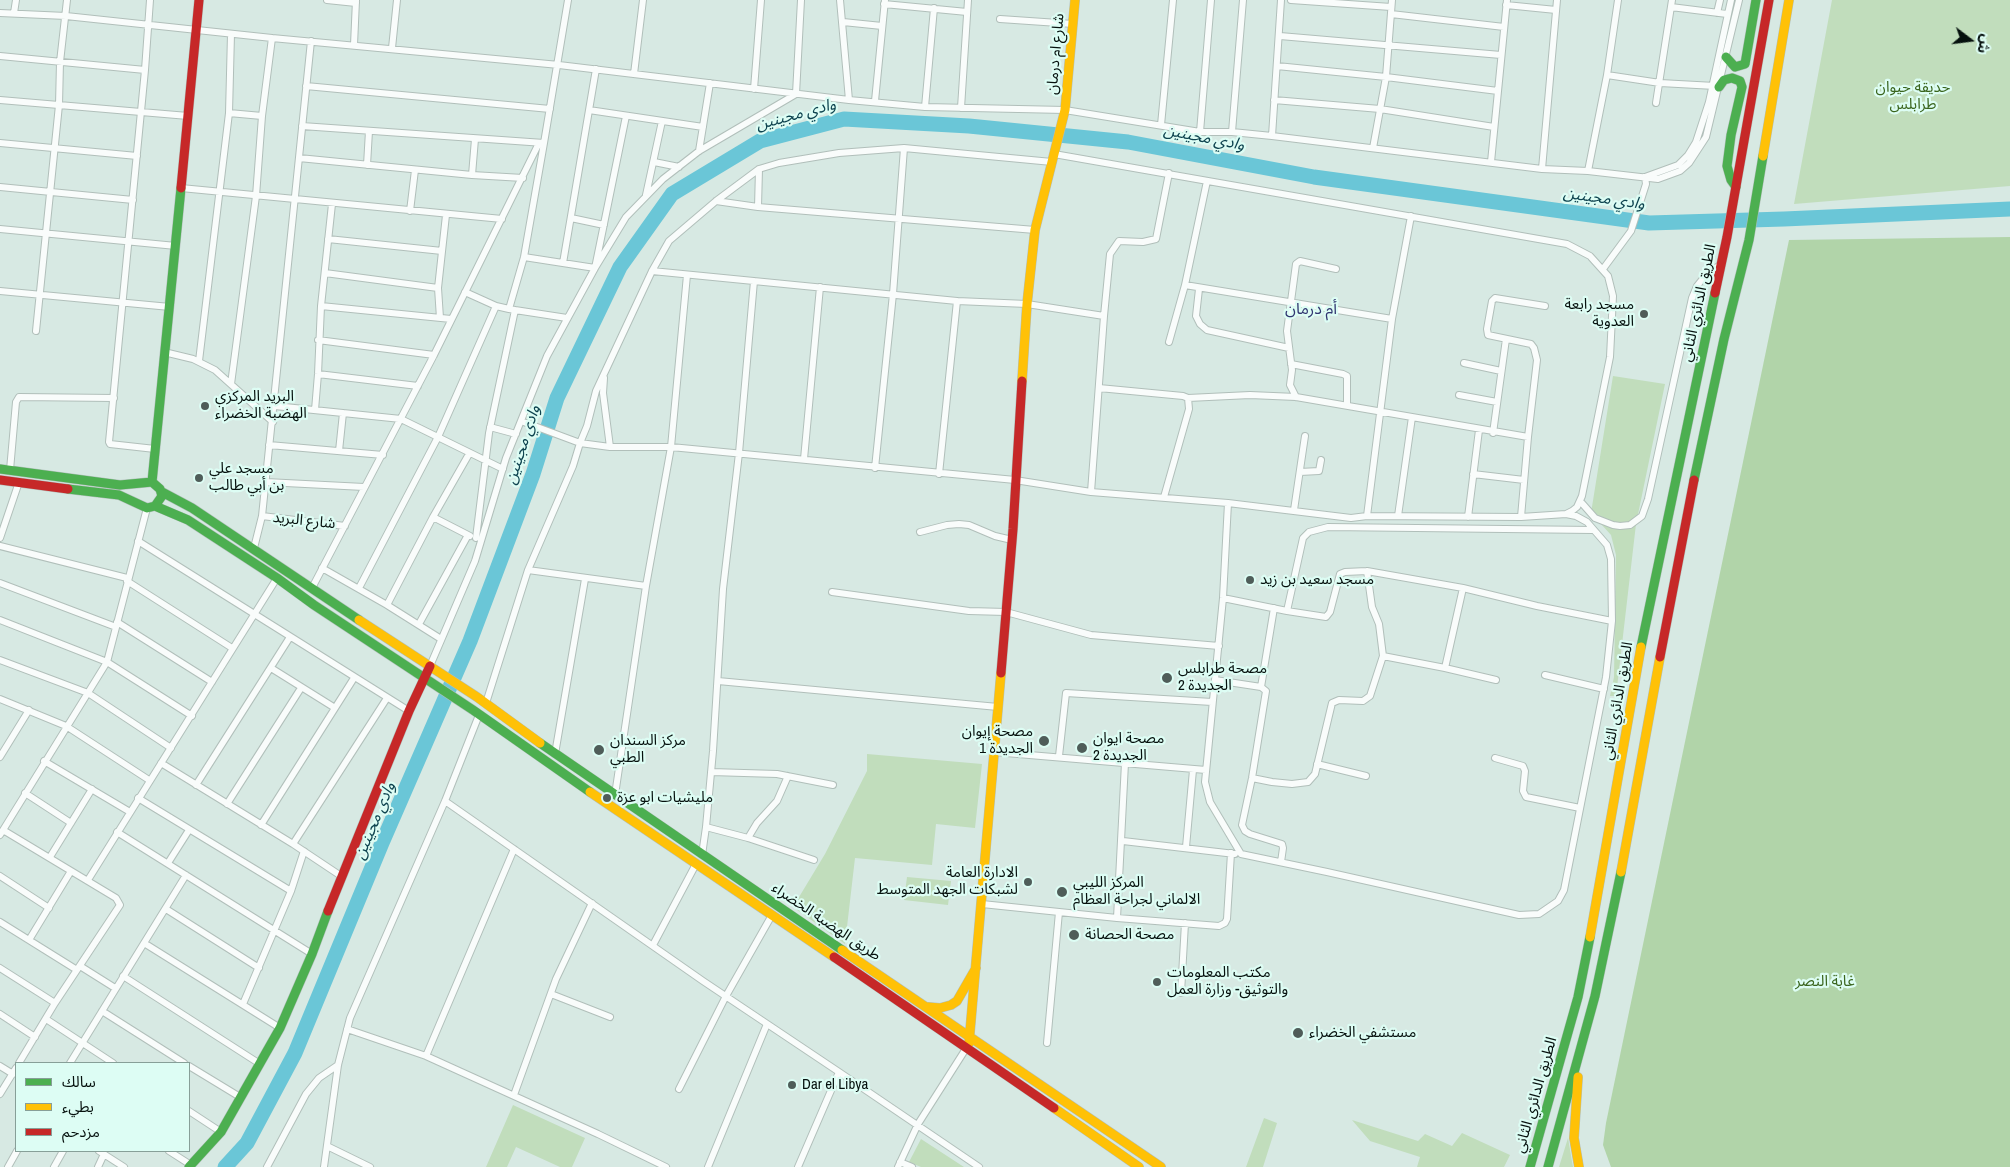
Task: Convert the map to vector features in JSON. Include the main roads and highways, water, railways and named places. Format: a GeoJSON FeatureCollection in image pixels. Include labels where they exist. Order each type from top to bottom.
{"type":"FeatureCollection","features":[{"type":"Feature","properties":{"kind":"main road"},"geometry":{"type":"LineString","coordinates":[[0,469],[120,486],[131,486],[148,482],[158,486],[162,492],[160,500],[147,506],[136,492],[148,482],[155,449],[199,0]]}},
{"type":"Feature","properties":{"kind":"main road","name":"شارع ام درمان"},"geometry":{"type":"LineString","coordinates":[[967,1047],[970,1036],[982,904],[1035,230],[1065,114],[1075,0]]}},
{"type":"Feature","properties":{"kind":"main road"},"geometry":{"type":"LineString","coordinates":[[1726,57],[1736,67],[1746,64],[1756,0]]}},
{"type":"Feature","properties":{"kind":"main road"},"geometry":{"type":"LineString","coordinates":[[1736,190],[1769,0]]}},
{"type":"Feature","properties":{"kind":"main road","name":"الطريق الدائري الثاني"},"geometry":{"type":"LineString","coordinates":[[1548,1167],[1595,996],[1609,934],[1684,528],[1724,339],[1749,240],[1789,0]]}},
{"type":"Feature","properties":{"kind":"main road"},"geometry":{"type":"LineString","coordinates":[[1715,86],[1724,80],[1732,78],[1740,81],[1742,87],[1731,135],[1727,166],[1736,190]]}},
{"type":"Feature","properties":{"kind":"main road","name":"الطريق الدائري الثاني"},"geometry":{"type":"LineString","coordinates":[[1530,1167],[1578,997],[1588,950],[1645,622],[1728,238],[1736,190]]}},
{"type":"Feature","properties":{"kind":"main road","name":"طريق الهضبة الخضراء"},"geometry":{"type":"LineString","coordinates":[[0,480],[119,495],[188,520],[476,712],[696,864],[967,1047],[1139,1167]]}},
{"type":"Feature","properties":{"kind":"main road","name":"طريق الهضبة الخضراء"},"geometry":{"type":"LineString","coordinates":[[162,492],[192,508],[254,548],[486,703],[575,768],[1162,1167]]}},
{"type":"Feature","properties":{"kind":"main road"},"geometry":{"type":"LineString","coordinates":[[190,1166],[221,1132],[280,1028],[312,954],[341,876],[409,711],[432,668]]}},
{"type":"Feature","properties":{"kind":"main road"},"geometry":{"type":"LineString","coordinates":[[568,776],[575,768]]}},
{"type":"Feature","properties":{"kind":"main road"},"geometry":{"type":"LineString","coordinates":[[927,1007],[940,1008],[957,1001],[976,968]]}},
{"type":"Feature","properties":{"kind":"main road"},"geometry":{"type":"LineString","coordinates":[[1579,1167],[1574,1138],[1580,1051]]}},
{"type":"Feature","properties":{"kind":"waterway","name":"وادي مجينين"},"geometry":{"type":"LineString","coordinates":[[225,1167],[247,1143],[295,1053],[382,843],[470,641],[533,474],[557,398],[620,267],[672,194],[760,141],[844,119],[969,126],[1128,142],[1314,177],[1649,223],[2010,209]]}},
{"type":"Feature","properties":{"kind":"place","name":"مسجد رابعة العدوية"},"geometry":{"type":"Point","coordinates":[1644,314]}},
{"type":"Feature","properties":{"kind":"place","name":"البريد المركزي الهضبة الخضراء"},"geometry":{"type":"Point","coordinates":[205,406]}},
{"type":"Feature","properties":{"kind":"place","name":"مسجد علي بن أبي طالب"},"geometry":{"type":"Point","coordinates":[199,478]}},
{"type":"Feature","properties":{"kind":"place","name":"مسجد سعيد بن زيد"},"geometry":{"type":"Point","coordinates":[1250,580]}},
{"type":"Feature","properties":{"kind":"place","name":"مصحة طرابلس الجديدة 2"},"geometry":{"type":"Point","coordinates":[1167,678]}},
{"type":"Feature","properties":{"kind":"place","name":"مصحة إيوان الجديدة 1"},"geometry":{"type":"Point","coordinates":[1044,741]}},
{"type":"Feature","properties":{"kind":"place","name":"مصحة ايوان الجديدة 2"},"geometry":{"type":"Point","coordinates":[1082,748]}},
{"type":"Feature","properties":{"kind":"place","name":"مركز السندان الطبي"},"geometry":{"type":"Point","coordinates":[599,750]}},
{"type":"Feature","properties":{"kind":"place","name":"مليشيات ابو عزة"},"geometry":{"type":"Point","coordinates":[607,798]}},
{"type":"Feature","properties":{"kind":"place","name":"الادارة العامة لشبكات الجهد المتوسط"},"geometry":{"type":"Point","coordinates":[1028,882]}},
{"type":"Feature","properties":{"kind":"place","name":"المركز الليبي الالماني لجراحة العظام"},"geometry":{"type":"Point","coordinates":[1062,892]}},
{"type":"Feature","properties":{"kind":"place","name":"مصحة الحصانة"},"geometry":{"type":"Point","coordinates":[1074,935]}},
{"type":"Feature","properties":{"kind":"place","name":"مكتب المعلومات والتوثيق- وزارة العمل"},"geometry":{"type":"Point","coordinates":[1157,982]}},
{"type":"Feature","properties":{"kind":"place","name":"مستشفي الخضراء"},"geometry":{"type":"Point","coordinates":[1298,1033]}},
{"type":"Feature","properties":{"kind":"place","name":"Dar el Libya"},"geometry":{"type":"Point","coordinates":[792,1085]}},
{"type":"Feature","properties":{"kind":"district","name":"أم درمان"},"geometry":{"type":"Point","coordinates":[1311,310]}},
{"type":"Feature","properties":{"kind":"park label","name":"حديقة حيوان طرابلس"},"geometry":{"type":"Point","coordinates":[1913,96]}},
{"type":"Feature","properties":{"kind":"park label","name":"غابة النصر"},"geometry":{"type":"Point","coordinates":[1825,982]}}]}
